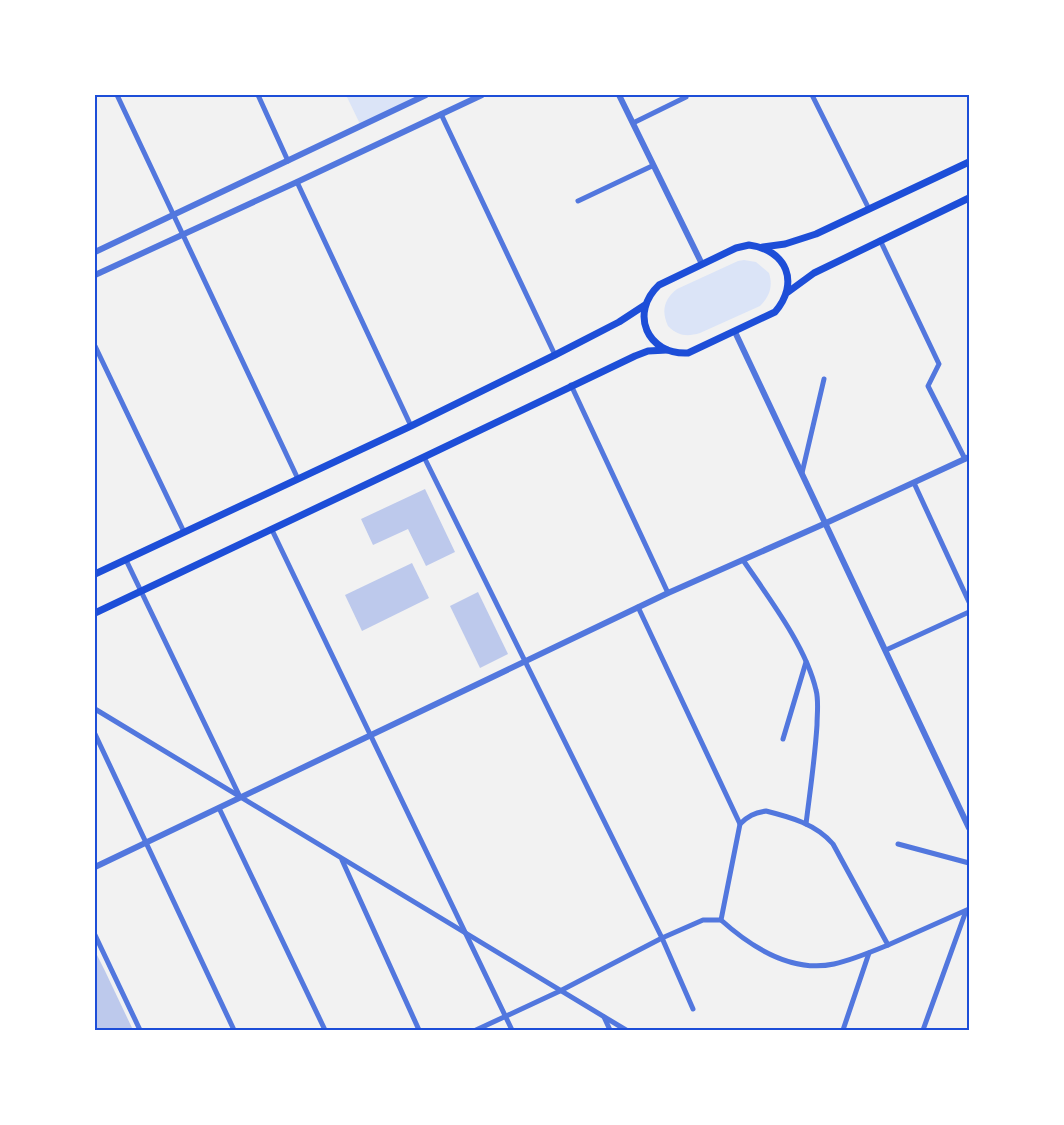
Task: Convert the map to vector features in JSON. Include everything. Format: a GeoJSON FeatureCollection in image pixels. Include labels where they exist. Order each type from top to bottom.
{"type":"FeatureCollection","features":[{"type":"Feature","properties":{"kind":"main road"},"geometry":{"type":"LineString","coordinates":[[763,247],[775,254],[784,265],[788,278],[788,292],[783,303],[775,312],[688,353],[674,353],[654,342],[646,328],[644,313],[648,297],[659,285],[736,248],[749,245],[763,247],[784,244],[816,234],[969,162]]}},
{"type":"Feature","properties":{"kind":"main road"},"geometry":{"type":"LineString","coordinates":[[788,292],[814,273],[969,198]]}},
{"type":"Feature","properties":{"kind":"main road"},"geometry":{"type":"LineString","coordinates":[[95,574],[411,426],[555,356],[619,322],[645,305]]}},
{"type":"Feature","properties":{"kind":"main road"},"geometry":{"type":"LineString","coordinates":[[95,613],[272,530],[571,385],[635,356],[648,352],[667,350]]}},
{"type":"Feature","properties":{"kind":"street"},"geometry":{"type":"LineString","coordinates":[[117,95],[298,479]]}},
{"type":"Feature","properties":{"kind":"street"},"geometry":{"type":"LineString","coordinates":[[258,95],[288,160]]}},
{"type":"Feature","properties":{"kind":"street"},"geometry":{"type":"LineString","coordinates":[[95,252],[426,95]]}},
{"type":"Feature","properties":{"kind":"street"},"geometry":{"type":"LineString","coordinates":[[95,275],[482,95]]}},
{"type":"Feature","properties":{"kind":"street"},"geometry":{"type":"LineString","coordinates":[[619,95],[652,166],[702,264]]}},
{"type":"Feature","properties":{"kind":"street"},"geometry":{"type":"LineString","coordinates":[[812,95],[869,209]]}},
{"type":"Feature","properties":{"kind":"street"},"geometry":{"type":"LineString","coordinates":[[633,123],[686,97]]}},
{"type":"Feature","properties":{"kind":"street"},"geometry":{"type":"LineString","coordinates":[[441,114],[555,356]]}},
{"type":"Feature","properties":{"kind":"street"},"geometry":{"type":"LineString","coordinates":[[578,201],[652,166]]}},
{"type":"Feature","properties":{"kind":"street"},"geometry":{"type":"LineString","coordinates":[[297,182],[411,426]]}},
{"type":"Feature","properties":{"kind":"street"},"geometry":{"type":"LineString","coordinates":[[95,867],[638,607],[967,458],[928,386],[939,364],[880,240]]}},
{"type":"Feature","properties":{"kind":"street"},"geometry":{"type":"LineString","coordinates":[[734,332],[969,828]]}},
{"type":"Feature","properties":{"kind":"street"},"geometry":{"type":"LineString","coordinates":[[95,346],[184,532]]}},
{"type":"Feature","properties":{"kind":"street"},"geometry":{"type":"LineString","coordinates":[[802,473],[824,378]]}},
{"type":"Feature","properties":{"kind":"street"},"geometry":{"type":"LineString","coordinates":[[571,385],[668,593]]}},
{"type":"Feature","properties":{"kind":"street"},"geometry":{"type":"LineString","coordinates":[[424,457],[662,938],[693,1009]]}},
{"type":"Feature","properties":{"kind":"street"},"geometry":{"type":"LineString","coordinates":[[914,483],[969,602]]}},
{"type":"Feature","properties":{"kind":"street"},"geometry":{"type":"LineString","coordinates":[[272,530],[512,1030]]}},
{"type":"Feature","properties":{"kind":"street"},"geometry":{"type":"LineString","coordinates":[[126,560],[240,797]]}},
{"type":"Feature","properties":{"kind":"street"},"geometry":{"type":"LineString","coordinates":[[743,560],[776,609],[806,662],[816,691],[816,745],[806,824]]}},
{"type":"Feature","properties":{"kind":"street"},"geometry":{"type":"LineString","coordinates":[[638,607],[740,824]]}},
{"type":"Feature","properties":{"kind":"street"},"geometry":{"type":"LineString","coordinates":[[886,650],[969,612]]}},
{"type":"Feature","properties":{"kind":"street"},"geometry":{"type":"LineString","coordinates":[[783,739],[806,662]]}},
{"type":"Feature","properties":{"kind":"street"},"geometry":{"type":"LineString","coordinates":[[95,709],[626,1030]]}},
{"type":"Feature","properties":{"kind":"street"},"geometry":{"type":"LineString","coordinates":[[95,734],[234,1030]]}},
{"type":"Feature","properties":{"kind":"street"},"geometry":{"type":"LineString","coordinates":[[219,808],[324,1030]]}},
{"type":"Feature","properties":{"kind":"street"},"geometry":{"type":"LineString","coordinates":[[721,920],[740,824],[746,817],[755,812],[766,811],[806,824],[824,834],[833,844],[888,945]]}},
{"type":"Feature","properties":{"kind":"street"},"geometry":{"type":"LineString","coordinates":[[898,844],[969,863]]}},
{"type":"Feature","properties":{"kind":"street"},"geometry":{"type":"LineString","coordinates":[[342,858],[419,1030]]}},
{"type":"Feature","properties":{"kind":"street"},"geometry":{"type":"LineString","coordinates":[[476,1030],[560,991],[662,938],[703,920],[721,920],[736,934],[760,949],[786,962],[811,966],[833,964],[869,953],[967,910]]}},
{"type":"Feature","properties":{"kind":"street"},"geometry":{"type":"LineString","coordinates":[[923,1030],[967,910]]}},
{"type":"Feature","properties":{"kind":"street"},"geometry":{"type":"LineString","coordinates":[[95,935],[140,1030]]}},
{"type":"Feature","properties":{"kind":"street"},"geometry":{"type":"LineString","coordinates":[[843,1030],[869,953]]}},
{"type":"Feature","properties":{"kind":"street"},"geometry":{"type":"LineString","coordinates":[[603,1016],[610,1030]]}},
{"type":"Feature","properties":{"kind":"shaded area"},"geometry":{"type":"Polygon","coordinates":[[[346,95],[426,95],[361,126],[346,95]]]}},
{"type":"Feature","properties":{"kind":"shaded area"},"geometry":{"type":"Polygon","coordinates":[[[744,260],[756,262],[769,273],[770,291],[760,306],[700,333],[679,334],[668,326],[664,310],[669,297],[677,289],[744,260]]]}},
{"type":"Feature","properties":{"kind":"building"},"geometry":{"type":"Polygon","coordinates":[[[425,489],[455,552],[426,566],[408,529],[373,545],[361,519],[425,489]]]}},
{"type":"Feature","properties":{"kind":"building"},"geometry":{"type":"Polygon","coordinates":[[[412,563],[429,598],[362,631],[345,595],[412,563]]]}},
{"type":"Feature","properties":{"kind":"building"},"geometry":{"type":"Polygon","coordinates":[[[478,592],[508,654],[480,668],[450,606],[478,592]]]}},
{"type":"Feature","properties":{"kind":"building"},"geometry":{"type":"Polygon","coordinates":[[[95,951],[105,971],[133,1030],[95,1030],[95,951]]]}}]}
